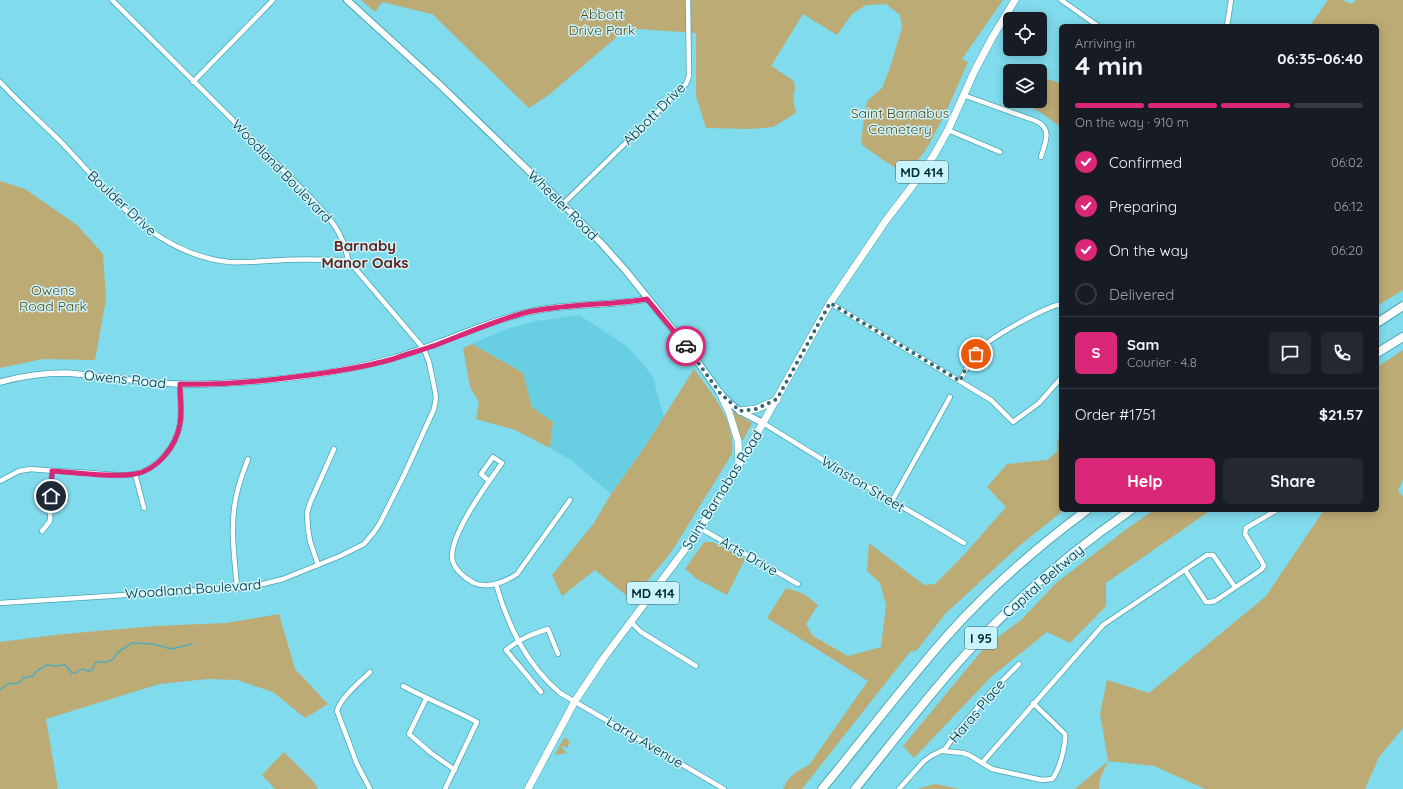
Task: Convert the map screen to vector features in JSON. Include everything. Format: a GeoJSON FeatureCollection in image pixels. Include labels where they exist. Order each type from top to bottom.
{"type":"FeatureCollection","features":[{"type":"Feature","properties":{"kind":"highway"},"geometry":{"type":"LineString","coordinates":[[1379,322],[1403,306]]}},
{"type":"Feature","properties":{"kind":"highway"},"geometry":{"type":"LineString","coordinates":[[1379,352],[1403,337]]}},
{"type":"Feature","properties":{"kind":"highway","name":"Capital Beltway"},"geometry":{"type":"LineString","coordinates":[[822,789],[925,662],[971,611],[1019,565],[1085,512]]}},
{"type":"Feature","properties":{"kind":"highway","name":"Capital Beltway"},"geometry":{"type":"LineString","coordinates":[[855,789],[943,680],[989,629],[1060,563],[1128,512]]}},
{"type":"Feature","properties":{"kind":"highway"},"geometry":{"type":"LineString","coordinates":[[818,789],[874,724]]}},
{"type":"Feature","properties":{"kind":"main road","name":"Wheeler Road"},"geometry":{"type":"LineString","coordinates":[[347,0],[435,79],[602,244],[626,271],[687,348],[720,393],[740,411],[764,423]]}},
{"type":"Feature","properties":{"kind":"main road","name":"Saint Barnabas Road"},"geometry":{"type":"LineString","coordinates":[[528,789],[575,701],[603,659],[700,528],[764,423],[830,303],[887,219],[934,155],[948,130],[975,70],[1015,0]]}},
{"type":"Feature","properties":{"kind":"main road"},"geometry":{"type":"LineString","coordinates":[[720,393],[729,412],[738,441],[739,465]]}},
{"type":"Feature","properties":{"kind":"main road"},"geometry":{"type":"LineString","coordinates":[[740,411],[756,409],[777,399]]}},
{"type":"Feature","properties":{"kind":"street","name":"Woodland Boulevard"},"geometry":{"type":"LineString","coordinates":[[0,603],[251,587],[282,579],[354,549],[364,544],[380,523],[429,421],[435,402],[435,391],[424,349],[348,260],[346,248],[338,231],[327,216],[112,0]]}},
{"type":"Feature","properties":{"kind":"street"},"geometry":{"type":"LineString","coordinates":[[193,82],[273,0]]}},
{"type":"Feature","properties":{"kind":"street","name":"Abbott Drive"},"geometry":{"type":"LineString","coordinates":[[562,204],[686,84],[688,76],[688,0]]}},
{"type":"Feature","properties":{"kind":"street"},"geometry":{"type":"LineString","coordinates":[[1060,0],[1095,24]]}},
{"type":"Feature","properties":{"kind":"street"},"geometry":{"type":"LineString","coordinates":[[1227,24],[1231,0]]}},
{"type":"Feature","properties":{"kind":"street","name":"Boulder Drive"},"geometry":{"type":"LineString","coordinates":[[0,82],[61,142],[114,199],[150,231],[176,247],[186,252],[230,262],[348,260]]}},
{"type":"Feature","properties":{"kind":"street"},"geometry":{"type":"LineString","coordinates":[[963,95],[1036,121],[1043,125],[1046,129],[1047,136],[1041,157]]}},
{"type":"Feature","properties":{"kind":"street"},"geometry":{"type":"LineString","coordinates":[[948,130],[1000,152]]}},
{"type":"Feature","properties":{"kind":"street","name":"Owens Road"},"geometry":{"type":"LineString","coordinates":[[0,382],[32,374],[66,373],[151,383],[180,384],[235,383],[321,374],[390,359],[424,349],[512,316],[533,311],[557,307],[618,303],[647,299]]}},
{"type":"Feature","properties":{"kind":"street"},"geometry":{"type":"LineString","coordinates":[[830,303],[991,400],[1013,422],[1039,403],[1059,380]]}},
{"type":"Feature","properties":{"kind":"street"},"geometry":{"type":"LineString","coordinates":[[960,381],[972,358],[986,344],[1029,318],[1059,305]]}},
{"type":"Feature","properties":{"kind":"street"},"geometry":{"type":"LineString","coordinates":[[0,481],[20,471],[31,469],[106,474],[135,474],[145,470],[156,463],[173,445],[181,417],[180,384]]}},
{"type":"Feature","properties":{"kind":"street"},"geometry":{"type":"LineString","coordinates":[[892,501],[950,397]]}},
{"type":"Feature","properties":{"kind":"street","name":"Winston Street"},"geometry":{"type":"LineString","coordinates":[[764,423],[964,543]]}},
{"type":"Feature","properties":{"kind":"street"},"geometry":{"type":"LineString","coordinates":[[318,565],[310,541],[308,513],[310,503],[334,449]]}},
{"type":"Feature","properties":{"kind":"street"},"geometry":{"type":"LineString","coordinates":[[489,481],[480,474],[493,457],[502,463],[479,495],[461,527],[455,540],[452,556],[452,561],[458,571],[471,581],[484,585],[496,584],[505,581],[516,574],[570,500]]}},
{"type":"Feature","properties":{"kind":"street"},"geometry":{"type":"LineString","coordinates":[[238,588],[233,518],[234,504],[248,459]]}},
{"type":"Feature","properties":{"kind":"street"},"geometry":{"type":"LineString","coordinates":[[42,531],[50,521],[52,471]]}},
{"type":"Feature","properties":{"kind":"street"},"geometry":{"type":"LineString","coordinates":[[135,474],[144,508]]}},
{"type":"Feature","properties":{"kind":"street"},"geometry":{"type":"LineString","coordinates":[[1185,570],[1206,602],[1214,601],[1261,570],[1264,566],[1245,534],[1245,530],[1274,512]]}},
{"type":"Feature","properties":{"kind":"street","name":"Arts Drive"},"geometry":{"type":"LineString","coordinates":[[700,528],[798,584]]}},
{"type":"Feature","properties":{"kind":"street"},"geometry":{"type":"LineString","coordinates":[[982,763],[1033,703],[1103,626],[1207,555],[1213,555],[1235,587]]}},
{"type":"Feature","properties":{"kind":"street","name":"Larry Avenue"},"geometry":{"type":"LineString","coordinates":[[496,584],[504,611],[517,641],[548,681],[560,693],[724,789]]}},
{"type":"Feature","properties":{"kind":"street"},"geometry":{"type":"LineString","coordinates":[[631,622],[641,632],[696,666]]}},
{"type":"Feature","properties":{"kind":"street"},"geometry":{"type":"LineString","coordinates":[[541,692],[506,650],[517,641],[548,629],[558,654]]}},
{"type":"Feature","properties":{"kind":"street","name":"Haras Place"},"geometry":{"type":"LineString","coordinates":[[899,789],[924,761],[943,751],[990,693],[1019,664]]}},
{"type":"Feature","properties":{"kind":"street"},"geometry":{"type":"LineString","coordinates":[[370,672],[345,698],[337,711],[357,764],[370,789]]}},
{"type":"Feature","properties":{"kind":"street"},"geometry":{"type":"LineString","coordinates":[[403,686],[426,699],[452,709],[477,722],[445,789]]}},
{"type":"Feature","properties":{"kind":"street"},"geometry":{"type":"LineString","coordinates":[[426,699],[409,734],[431,753],[455,770]]}},
{"type":"Feature","properties":{"kind":"street"},"geometry":{"type":"LineString","coordinates":[[943,751],[963,753],[992,769],[1042,780],[1052,779],[1055,776],[1064,746],[1065,734],[1033,703]]}},
{"type":"Feature","properties":{"kind":"shaded area"},"geometry":{"type":"Polygon","coordinates":[[[579,315],[628,347],[652,375],[664,417],[611,494],[571,460],[550,448],[553,423],[532,407],[523,373],[472,344],[506,329],[536,321],[579,315]]]}},
{"type":"Feature","properties":{"kind":"green space"},"geometry":{"type":"Polygon","coordinates":[[[361,0],[1003,0],[962,59],[968,62],[946,112],[927,148],[907,175],[861,144],[867,101],[882,88],[891,65],[902,27],[900,15],[886,4],[866,5],[852,14],[837,35],[803,14],[771,66],[794,81],[795,88],[793,99],[796,113],[773,127],[751,129],[706,128],[696,96],[696,33],[638,29],[618,36],[550,94],[529,108],[432,14],[382,2],[375,12],[361,0]]]}},
{"type":"Feature","properties":{"kind":"green space"},"geometry":{"type":"Polygon","coordinates":[[[1328,0],[1343,0],[1351,4],[1356,0],[1403,0],[1403,290],[1379,305],[1379,24],[1311,24],[1328,0]]]}},
{"type":"Feature","properties":{"kind":"green space"},"geometry":{"type":"Polygon","coordinates":[[[1047,79],[1059,82],[1059,126],[1032,108],[1047,108],[1047,79]]]}},
{"type":"Feature","properties":{"kind":"green space","name":"Owens Road Park"},"geometry":{"type":"Polygon","coordinates":[[[0,181],[25,189],[77,225],[103,254],[106,299],[95,360],[43,359],[0,368],[0,181]]]}},
{"type":"Feature","properties":{"kind":"green space"},"geometry":{"type":"Polygon","coordinates":[[[472,344],[523,373],[532,407],[553,422],[550,448],[515,430],[476,419],[479,402],[470,387],[463,348],[472,344]]]}},
{"type":"Feature","properties":{"kind":"green space"},"geometry":{"type":"Polygon","coordinates":[[[1403,350],[1403,480],[1398,491],[1403,497],[1403,728],[1379,757],[1365,789],[1205,789],[1154,766],[1108,761],[1100,714],[1107,680],[1149,693],[1266,596],[1323,512],[1379,512],[1379,366],[1403,350]]]}},
{"type":"Feature","properties":{"kind":"green space"},"geometry":{"type":"Polygon","coordinates":[[[694,369],[715,398],[726,419],[730,430],[732,454],[672,551],[632,600],[595,570],[562,596],[552,575],[594,523],[611,494],[646,445],[694,369]]]}},
{"type":"Feature","properties":{"kind":"green space"},"geometry":{"type":"Polygon","coordinates":[[[731,410],[752,423],[743,440],[741,440],[731,410]]]}},
{"type":"Feature","properties":{"kind":"green space"},"geometry":{"type":"Polygon","coordinates":[[[1059,438],[1059,512],[1062,512],[1019,546],[946,613],[917,650],[910,652],[802,789],[783,789],[793,774],[809,765],[868,681],[767,618],[786,588],[804,594],[818,605],[806,624],[813,636],[848,656],[881,647],[886,605],[880,583],[867,571],[869,543],[924,585],[935,584],[963,556],[1006,507],[987,487],[1007,464],[1047,460],[1057,452],[1057,440],[1059,438]]]}},
{"type":"Feature","properties":{"kind":"green space"},"geometry":{"type":"Polygon","coordinates":[[[1151,512],[1208,512],[1106,583],[1106,606],[1070,643],[1047,632],[991,677],[914,758],[903,746],[984,648],[1021,620],[1056,583],[1151,512]]]}},
{"type":"Feature","properties":{"kind":"green space"},"geometry":{"type":"Polygon","coordinates":[[[704,542],[713,542],[745,559],[727,595],[697,579],[685,569],[704,542]]]}},
{"type":"Feature","properties":{"kind":"green space"},"geometry":{"type":"Polygon","coordinates":[[[279,614],[295,669],[328,704],[305,718],[273,692],[237,680],[208,679],[159,684],[46,719],[58,789],[0,789],[0,642],[64,634],[155,626],[226,623],[279,614]]]}},
{"type":"Feature","properties":{"kind":"green space"},"geometry":{"type":"Polygon","coordinates":[[[564,738],[567,738],[569,742],[568,748],[562,747],[567,753],[556,755],[555,754],[564,738]]]}},
{"type":"Feature","properties":{"kind":"green space"},"geometry":{"type":"Polygon","coordinates":[[[284,752],[313,781],[318,789],[275,789],[262,775],[284,752]]]}},
{"type":"Feature","properties":{"kind":"green space"},"geometry":{"type":"Polygon","coordinates":[[[1108,761],[1100,779],[1099,789],[1075,789],[1108,761]]]}},
{"type":"Feature","properties":{"kind":"green space"},"geometry":{"type":"Polygon","coordinates":[[[935,784],[960,789],[917,789],[935,784]]]}},
{"type":"Feature","properties":{"kind":"waterway"},"geometry":{"type":"LineString","coordinates":[[0,690],[9,683],[14,684],[20,682],[23,678],[33,676],[37,671],[47,665],[65,665],[72,673],[76,673],[83,669],[88,671],[92,670],[96,662],[107,662],[113,659],[118,652],[132,643],[153,644],[171,649],[192,644]]}},
{"type":"Feature","properties":{"kind":"way so far"},"geometry":{"type":"LineString","coordinates":[[686,346],[720,393],[740,411],[756,409],[777,399],[830,303],[960,381],[968,364],[976,354]]}},
{"type":"Feature","properties":{"kind":"district","name":"Barnaby Manor Oaks"},"geometry":{"type":"Point","coordinates":[365,254]}},
{"type":"Feature","properties":{"kind":"route"},"geometry":{"type":"LineString","coordinates":[[51,496],[52,471],[116,475],[135,474],[145,470],[162,458],[173,445],[180,425],[180,384],[195,385],[249,382],[321,374],[390,359],[424,349],[477,328],[512,316],[533,311],[557,307],[618,303],[647,299],[686,346]]}},
{"type":"Feature","properties":{"kind":"park label","name":"Abbott Drive Park"},"geometry":{"type":"Point","coordinates":[602,22]}},
{"type":"Feature","properties":{"kind":"park label","name":"Saint Barnabus Cemetery"},"geometry":{"type":"Point","coordinates":[900,122]}}]}
